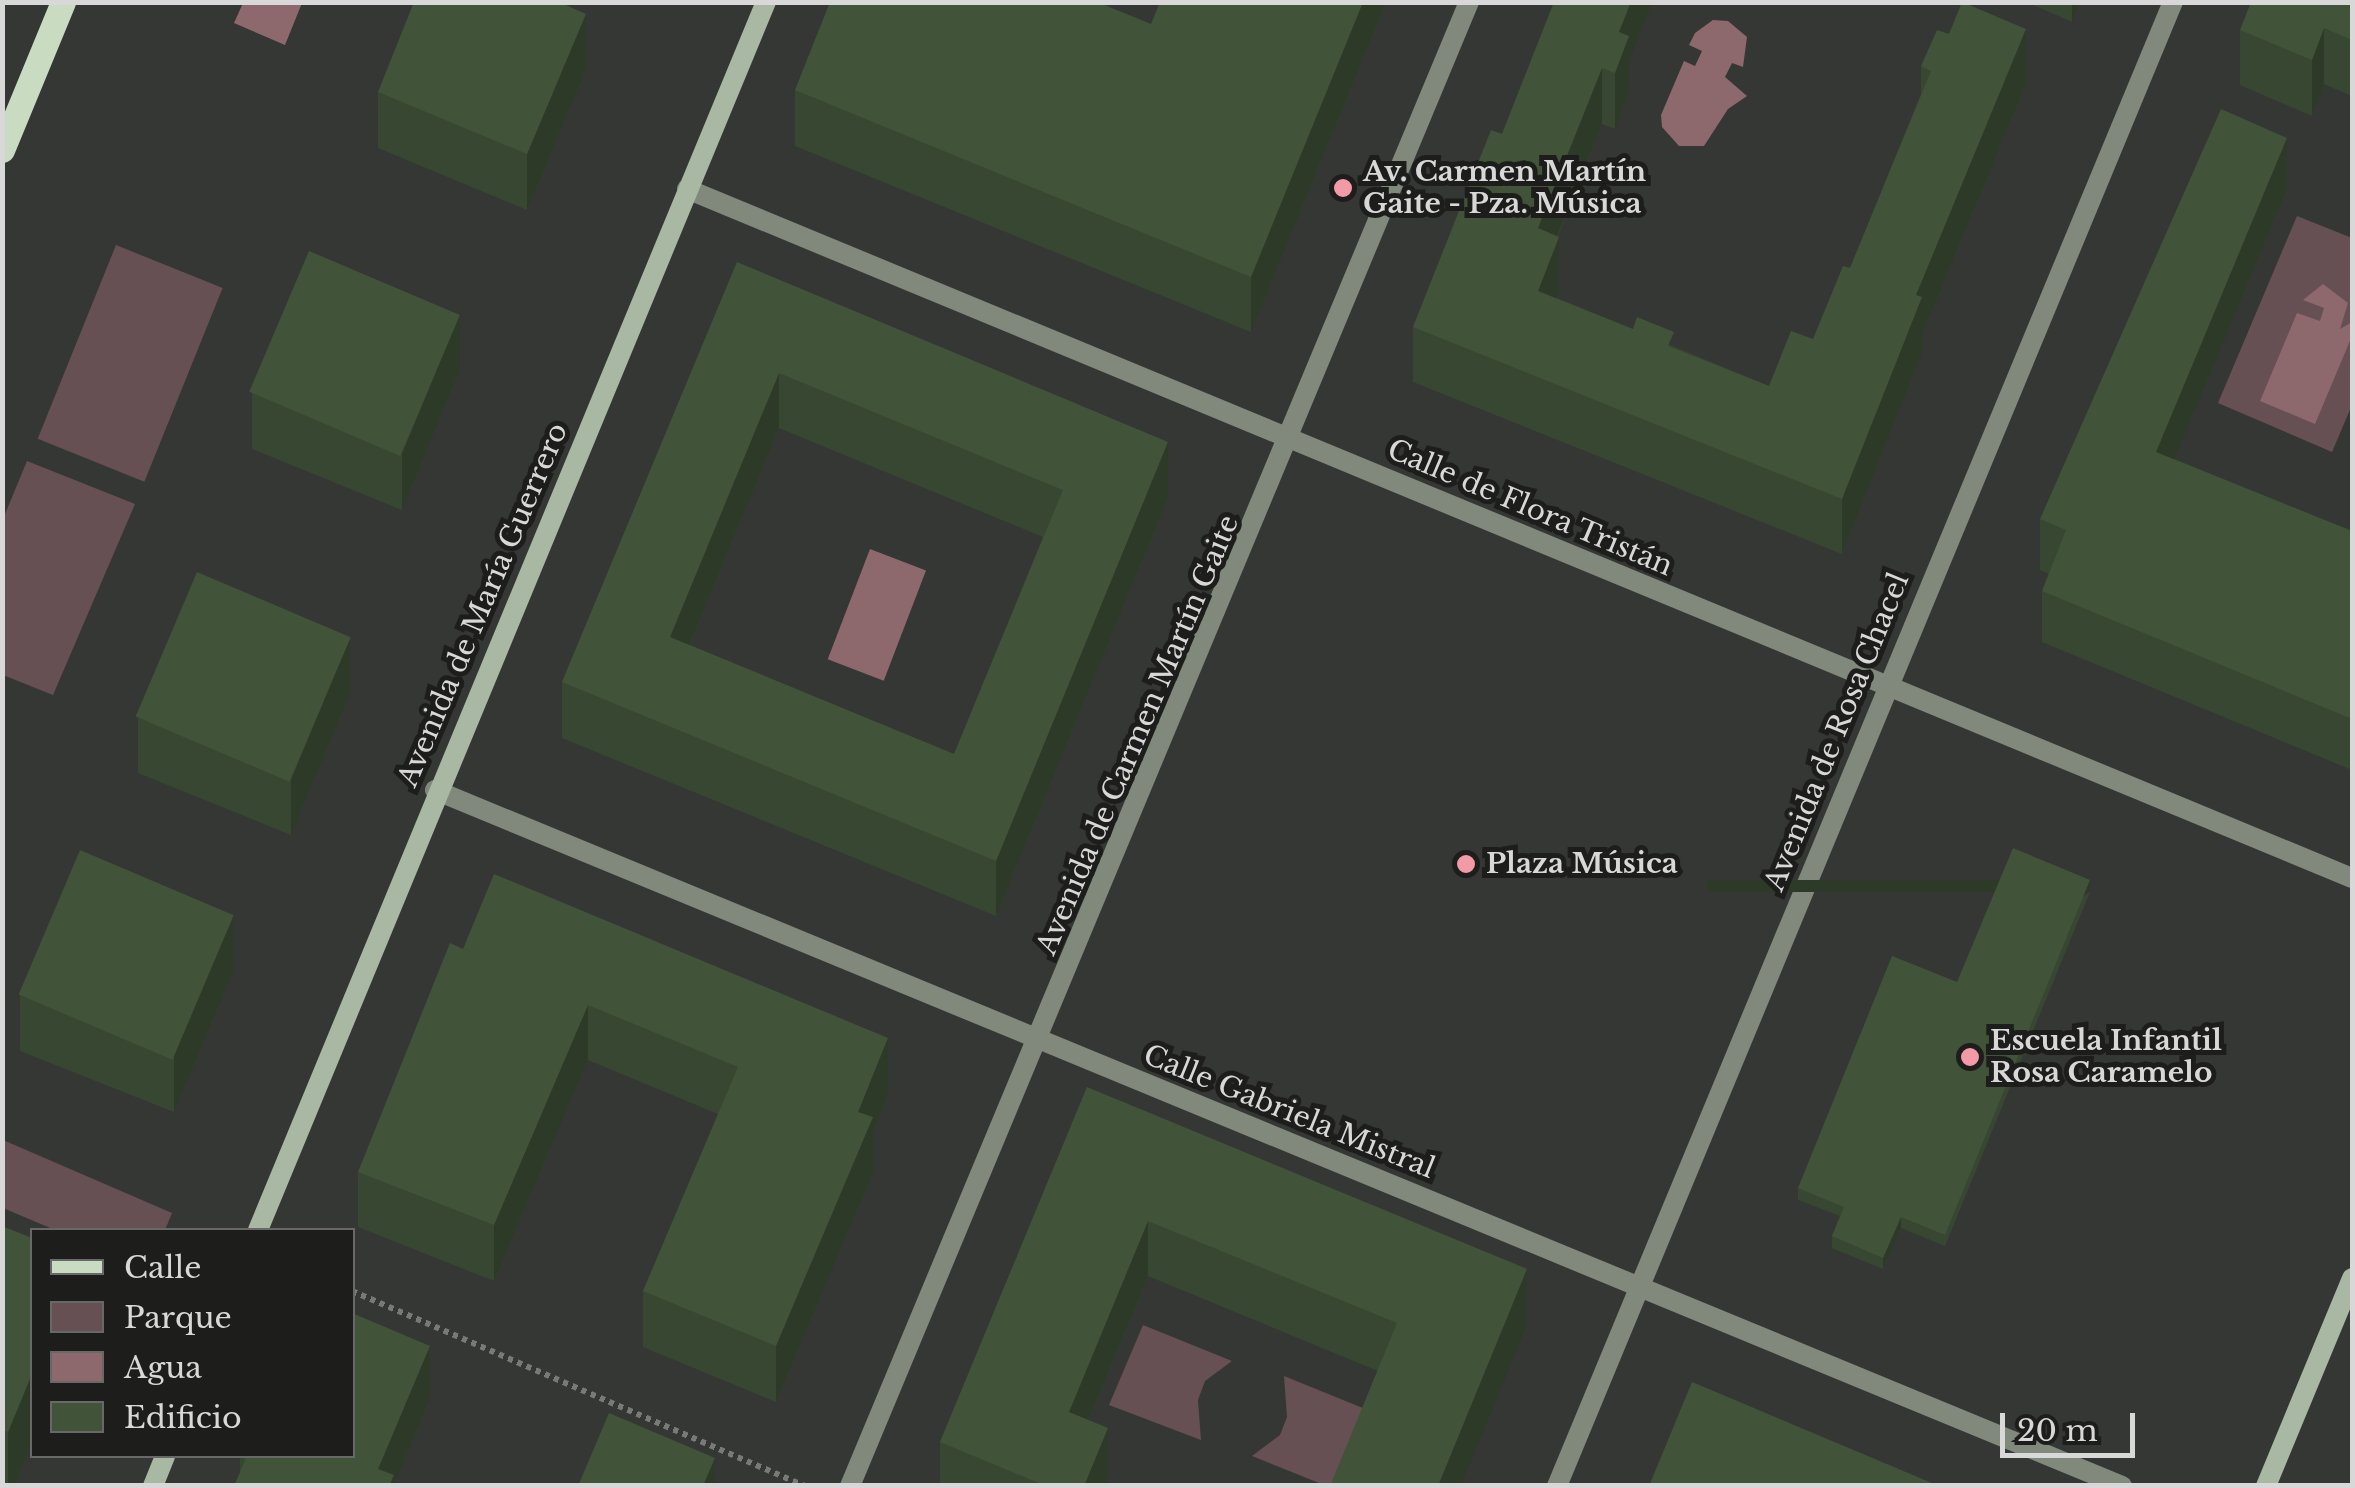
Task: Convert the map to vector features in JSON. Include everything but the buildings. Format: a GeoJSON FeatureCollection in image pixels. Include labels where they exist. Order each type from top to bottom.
{"type":"FeatureCollection","features":[{"type":"Feature","properties":{"kind":"main road"},"geometry":{"type":"LineString","coordinates":[[2,150],[64,2]]}},
{"type":"Feature","properties":{"kind":"street","name":"Avenida de María Guerrero"},"geometry":{"type":"LineString","coordinates":[[259,1228],[435,790],[766,2]]}},
{"type":"Feature","properties":{"kind":"street","name":"Avenida de Carmen Martín Gaite"},"geometry":{"type":"LineString","coordinates":[[850,1486],[1041,1039],[1469,2]]}},
{"type":"Feature","properties":{"kind":"street","name":"Avenida de Rosa Chacel"},"geometry":{"type":"LineString","coordinates":[[1558,1486],[1884,684],[2172,2]]}},
{"type":"Feature","properties":{"kind":"street","name":"Calle de Flora Tristán"},"geometry":{"type":"LineString","coordinates":[[688,189],[2352,878]]}},
{"type":"Feature","properties":{"kind":"street","name":"Calle Gabriela Mistral"},"geometry":{"type":"LineString","coordinates":[[435,790],[2122,1486]]}},
{"type":"Feature","properties":{"kind":"street"},"geometry":{"type":"LineString","coordinates":[[2266,1486],[2352,1278]]}},
{"type":"Feature","properties":{"kind":"street"},"geometry":{"type":"LineString","coordinates":[[153,1486],[165,1458]]}},
{"type":"Feature","properties":{"kind":"path"},"geometry":{"type":"LineString","coordinates":[[355,1292],[805,1486]]}},
{"type":"Feature","properties":{"kind":"green space"},"geometry":{"type":"Polygon","coordinates":[[[2297,216],[2352,238],[2352,405],[2332,452],[2218,403],[2297,216]]]}},
{"type":"Feature","properties":{"kind":"green space"},"geometry":{"type":"Polygon","coordinates":[[[116,245],[223,288],[144,482],[38,439],[116,245]]]}},
{"type":"Feature","properties":{"kind":"green space"},"geometry":{"type":"Polygon","coordinates":[[[27,461],[135,504],[53,695],[3,675],[3,519],[27,461]]]}},
{"type":"Feature","properties":{"kind":"green space"},"geometry":{"type":"Polygon","coordinates":[[[3,1140],[172,1213],[166,1228],[50,1228],[3,1208],[3,1140]]]}},
{"type":"Feature","properties":{"kind":"green space"},"geometry":{"type":"Polygon","coordinates":[[[1143,1325],[1232,1361],[1205,1381],[1198,1400],[1201,1440],[1109,1405],[1143,1325]]]}},
{"type":"Feature","properties":{"kind":"green space"},"geometry":{"type":"Polygon","coordinates":[[[1284,1376],[1375,1413],[1343,1485],[1324,1485],[1252,1456],[1280,1435],[1287,1417],[1284,1376]]]}},
{"type":"Feature","properties":{"kind":"water"},"geometry":{"type":"Polygon","coordinates":[[[243,2],[302,3],[285,45],[234,23],[243,2]]]}},
{"type":"Feature","properties":{"kind":"water"},"geometry":{"type":"Polygon","coordinates":[[[1713,20],[1728,21],[1747,37],[1743,67],[1732,63],[1725,77],[1747,96],[1728,109],[1704,146],[1679,146],[1662,127],[1661,115],[1684,61],[1695,66],[1702,51],[1689,45],[1695,33],[1713,20]]]}},
{"type":"Feature","properties":{"kind":"water"},"geometry":{"type":"Polygon","coordinates":[[[2323,284],[2348,303],[2340,329],[2352,322],[2352,336],[2315,424],[2260,401],[2297,313],[2320,321],[2324,308],[2303,300],[2323,284]]]}},
{"type":"Feature","properties":{"kind":"water"},"geometry":{"type":"Polygon","coordinates":[[[870,549],[926,571],[884,681],[828,659],[870,549]]]}},
{"type":"Feature","properties":{"kind":"place","name":"Av. Carmen Martín Gaite - Pza. Música"},"geometry":{"type":"Point","coordinates":[1343,188]}},
{"type":"Feature","properties":{"kind":"place","name":"Plaza Música"},"geometry":{"type":"Point","coordinates":[1466,864]}},
{"type":"Feature","properties":{"kind":"place","name":"Escuela Infantil Rosa Caramelo"},"geometry":{"type":"Point","coordinates":[1970,1057]}}]}
